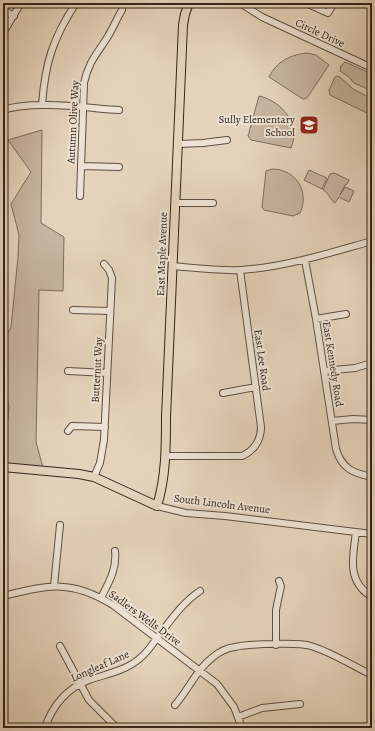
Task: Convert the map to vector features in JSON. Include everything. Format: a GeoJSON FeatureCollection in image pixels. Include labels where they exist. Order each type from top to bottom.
{"type":"FeatureCollection","features":[{"type":"Feature","properties":{"kind":"main road","name":"East Maple Avenue"},"geometry":{"type":"LineString","coordinates":[[157,506],[162,492],[166,456],[183,25],[189,3]]}},
{"type":"Feature","properties":{"kind":"main road","name":"South Lincoln Avenue"},"geometry":{"type":"LineString","coordinates":[[3,467],[79,474],[94,477],[157,506]]}},
{"type":"Feature","properties":{"kind":"street"},"geometry":{"type":"LineString","coordinates":[[3,33],[21,3]]}},
{"type":"Feature","properties":{"kind":"street"},"geometry":{"type":"LineString","coordinates":[[42,105],[45,79],[52,50],[61,27],[76,3]]}},
{"type":"Feature","properties":{"kind":"street","name":"Circle Drive"},"geometry":{"type":"LineString","coordinates":[[240,3],[262,17],[372,68]]}},
{"type":"Feature","properties":{"kind":"street"},"geometry":{"type":"LineString","coordinates":[[306,3],[328,13],[334,3]]}},
{"type":"Feature","properties":{"kind":"street"},"geometry":{"type":"LineString","coordinates":[[3,10],[14,16]]}},
{"type":"Feature","properties":{"kind":"street","name":"Autumn Olive Way"},"geometry":{"type":"LineString","coordinates":[[80,196],[84,83],[89,64],[106,40],[122,10]]}},
{"type":"Feature","properties":{"kind":"street"},"geometry":{"type":"LineString","coordinates":[[3,110],[20,106],[42,105],[119,110]]}},
{"type":"Feature","properties":{"kind":"street"},"geometry":{"type":"LineString","coordinates":[[178,144],[227,140]]}},
{"type":"Feature","properties":{"kind":"street"},"geometry":{"type":"LineString","coordinates":[[81,166],[119,167]]}},
{"type":"Feature","properties":{"kind":"street"},"geometry":{"type":"LineString","coordinates":[[176,203],[213,203]]}},
{"type":"Feature","properties":{"kind":"street"},"geometry":{"type":"LineString","coordinates":[[173,266],[240,270],[305,260],[372,241]]}},
{"type":"Feature","properties":{"kind":"street","name":"East Kennedy Road"},"geometry":{"type":"LineString","coordinates":[[305,260],[316,319],[336,449],[339,459],[347,468],[364,475],[372,476]]}},
{"type":"Feature","properties":{"kind":"street","name":"Butternut Way"},"geometry":{"type":"LineString","coordinates":[[94,477],[103,452],[112,278],[109,270],[104,264]]}},
{"type":"Feature","properties":{"kind":"street","name":"East Lee Road"},"geometry":{"type":"LineString","coordinates":[[166,456],[242,456],[252,450],[258,440],[261,430],[240,270]]}},
{"type":"Feature","properties":{"kind":"street"},"geometry":{"type":"LineString","coordinates":[[73,310],[110,311]]}},
{"type":"Feature","properties":{"kind":"street"},"geometry":{"type":"LineString","coordinates":[[316,319],[346,314]]}},
{"type":"Feature","properties":{"kind":"street"},"geometry":{"type":"LineString","coordinates":[[324,371],[355,368],[372,363]]}},
{"type":"Feature","properties":{"kind":"street"},"geometry":{"type":"LineString","coordinates":[[68,371],[107,373]]}},
{"type":"Feature","properties":{"kind":"street"},"geometry":{"type":"LineString","coordinates":[[223,393],[256,387]]}},
{"type":"Feature","properties":{"kind":"street"},"geometry":{"type":"LineString","coordinates":[[332,420],[372,420]]}},
{"type":"Feature","properties":{"kind":"street"},"geometry":{"type":"LineString","coordinates":[[68,431],[72,426],[105,426]]}},
{"type":"Feature","properties":{"kind":"street","name":"South Lincoln Avenue"},"geometry":{"type":"LineString","coordinates":[[157,506],[186,513],[225,516],[372,534]]}},
{"type":"Feature","properties":{"kind":"street"},"geometry":{"type":"LineString","coordinates":[[54,586],[60,525]]}},
{"type":"Feature","properties":{"kind":"street"},"geometry":{"type":"LineString","coordinates":[[356,532],[353,560],[354,572],[357,583],[372,597]]}},
{"type":"Feature","properties":{"kind":"street"},"geometry":{"type":"LineString","coordinates":[[101,598],[114,571],[115,551]]}},
{"type":"Feature","properties":{"kind":"street"},"geometry":{"type":"LineString","coordinates":[[276,645],[276,610],[281,586],[279,582]]}},
{"type":"Feature","properties":{"kind":"street","name":"Sadlers Wells Drive"},"geometry":{"type":"LineString","coordinates":[[3,596],[36,588],[54,586],[82,590],[101,598],[113,605],[210,677],[224,691],[234,707],[242,728]]}},
{"type":"Feature","properties":{"kind":"street","name":"Longleaf Lane"},"geometry":{"type":"LineString","coordinates":[[45,728],[51,714],[60,700],[73,688],[80,684],[119,671],[133,664],[146,654],[183,605],[200,591]]}},
{"type":"Feature","properties":{"kind":"street"},"geometry":{"type":"LineString","coordinates":[[175,705],[199,669],[212,657],[227,649],[242,645],[309,646],[372,675]]}},
{"type":"Feature","properties":{"kind":"street"},"geometry":{"type":"LineString","coordinates":[[60,646],[80,684],[94,706],[117,728]]}},
{"type":"Feature","properties":{"kind":"street"},"geometry":{"type":"LineString","coordinates":[[238,717],[262,708],[300,704]]}},
{"type":"Feature","properties":{"kind":"shaded area"},"geometry":{"type":"Polygon","coordinates":[[[307,53],[316,55],[329,65],[307,98],[303,99],[269,77],[272,71],[280,63],[295,55],[307,53]]]}},
{"type":"Feature","properties":{"kind":"shaded area"},"geometry":{"type":"Polygon","coordinates":[[[345,62],[372,74],[372,91],[354,83],[349,77],[340,71],[341,66],[345,62]]]}},
{"type":"Feature","properties":{"kind":"shaded area"},"geometry":{"type":"Polygon","coordinates":[[[337,76],[353,89],[372,99],[372,108],[369,114],[330,95],[329,90],[335,77],[337,76]]]}},
{"type":"Feature","properties":{"kind":"shaded area"},"geometry":{"type":"Polygon","coordinates":[[[259,96],[275,103],[282,108],[287,115],[293,130],[291,148],[251,140],[248,136],[259,96]]]}},
{"type":"Feature","properties":{"kind":"shaded area"},"geometry":{"type":"Polygon","coordinates":[[[42,130],[41,223],[64,237],[63,291],[39,290],[36,442],[44,471],[3,467],[3,447],[6,439],[9,407],[3,374],[3,343],[11,327],[19,235],[11,204],[31,172],[8,140],[42,130]]]}},
{"type":"Feature","properties":{"kind":"shaded area"},"geometry":{"type":"Polygon","coordinates":[[[272,169],[281,170],[288,173],[299,183],[303,197],[303,205],[300,213],[293,216],[264,210],[262,207],[266,171],[272,169]]]}},
{"type":"Feature","properties":{"kind":"shaded area"},"geometry":{"type":"Polygon","coordinates":[[[309,170],[327,178],[322,189],[304,180],[309,170]]]}},
{"type":"Feature","properties":{"kind":"shaded area"},"geometry":{"type":"Polygon","coordinates":[[[334,173],[349,180],[340,195],[345,187],[354,191],[349,202],[339,197],[335,203],[323,190],[330,174],[334,173]]]}},
{"type":"Feature","properties":{"kind":"place","name":"Sully Elementary School"},"geometry":{"type":"Point","coordinates":[309,125]}}]}
